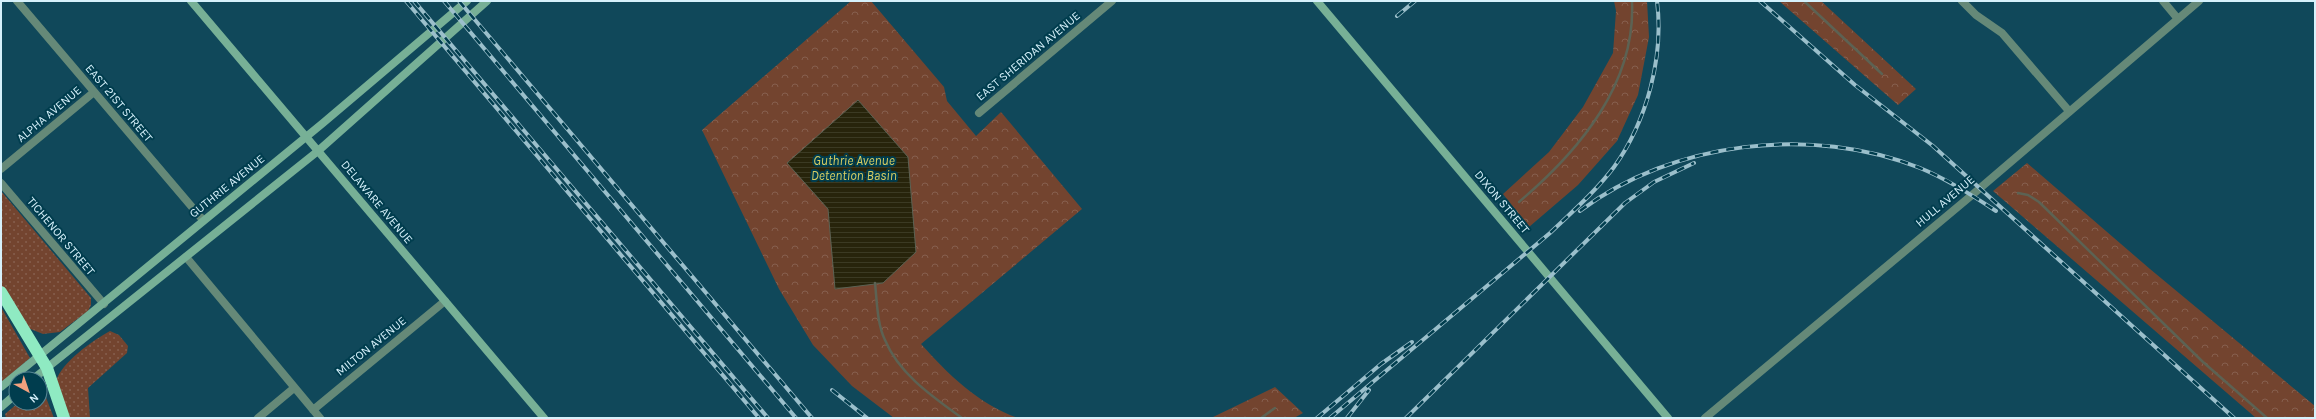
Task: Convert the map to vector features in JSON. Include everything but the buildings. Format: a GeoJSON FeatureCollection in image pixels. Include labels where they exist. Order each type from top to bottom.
{"type":"FeatureCollection","features":[{"type":"Feature","properties":{"kind":"highway"},"geometry":{"type":"LineString","coordinates":[[1,292],[47,368],[64,418]]}},
{"type":"Feature","properties":{"kind":"main road","name":"DELAWARE AVENUE"},"geometry":{"type":"LineString","coordinates":[[192,1],[544,418]]}},
{"type":"Feature","properties":{"kind":"main road","name":"GUTHRIE AVENUE"},"geometry":{"type":"LineString","coordinates":[[1,387],[323,123],[467,1]]}},
{"type":"Feature","properties":{"kind":"main road"},"geometry":{"type":"LineString","coordinates":[[43,371],[336,136],[487,1]]}},
{"type":"Feature","properties":{"kind":"main road","name":"DIXON STREET"},"geometry":{"type":"LineString","coordinates":[[1317,1],[1668,418]]}},
{"type":"Feature","properties":{"kind":"street","name":"EAST 21ST STREET"},"geometry":{"type":"LineString","coordinates":[[17,1],[203,220]]}},
{"type":"Feature","properties":{"kind":"street","name":"EAST SHERIDAN AVENUE"},"geometry":{"type":"LineString","coordinates":[[979,114],[1112,1]]}},
{"type":"Feature","properties":{"kind":"street"},"geometry":{"type":"LineString","coordinates":[[1962,1],[1976,16],[2002,33],[2069,111]]}},
{"type":"Feature","properties":{"kind":"street"},"geometry":{"type":"LineString","coordinates":[[2163,1],[2178,19]]}},
{"type":"Feature","properties":{"kind":"street","name":"HULL AVENUE"},"geometry":{"type":"LineString","coordinates":[[1705,418],[1972,195],[2199,1]]}},
{"type":"Feature","properties":{"kind":"street","name":"ALPHA AVENUE"},"geometry":{"type":"LineString","coordinates":[[1,169],[94,92]]}},
{"type":"Feature","properties":{"kind":"street","name":"TICHENOR STREET"},"geometry":{"type":"LineString","coordinates":[[1,183],[104,304]]}},
{"type":"Feature","properties":{"kind":"street"},"geometry":{"type":"LineString","coordinates":[[186,257],[320,418]]}},
{"type":"Feature","properties":{"kind":"street","name":"MILTON AVENUE"},"geometry":{"type":"LineString","coordinates":[[312,410],[445,301]]}},
{"type":"Feature","properties":{"kind":"street"},"geometry":{"type":"LineString","coordinates":[[258,418],[294,388]]}},
{"type":"Feature","properties":{"kind":"green space"},"geometry":{"type":"Polygon","coordinates":[[[851,1],[871,1],[944,87],[947,101],[976,136],[1001,112],[1082,209],[921,344],[953,377],[965,387],[990,405],[1018,418],[894,418],[852,386],[813,345],[779,289],[702,130],[851,1]]]}},
{"type":"Feature","properties":{"kind":"green space"},"geometry":{"type":"Polygon","coordinates":[[[1614,1],[1647,1],[1649,37],[1638,95],[1617,141],[1578,185],[1529,227],[1503,194],[1549,152],[1583,107],[1613,53],[1616,11],[1614,1]]]}},
{"type":"Feature","properties":{"kind":"green space"},"geometry":{"type":"Polygon","coordinates":[[[1779,1],[1821,1],[1916,89],[1898,105],[1779,1]]]}},
{"type":"Feature","properties":{"kind":"green space"},"geometry":{"type":"Polygon","coordinates":[[[2027,163],[2150,269],[2315,406],[2315,418],[2256,418],[1993,191],[2027,163]]]}},
{"type":"Feature","properties":{"kind":"green space"},"geometry":{"type":"Polygon","coordinates":[[[1,191],[91,298],[91,305],[88,311],[60,332],[43,334],[28,328],[1,285],[1,191]]]}},
{"type":"Feature","properties":{"kind":"green space"},"geometry":{"type":"Polygon","coordinates":[[[1,307],[30,358],[15,371],[8,371],[8,377],[1,383],[1,307]]]}},
{"type":"Feature","properties":{"kind":"green space"},"geometry":{"type":"Polygon","coordinates":[[[110,331],[119,335],[128,346],[127,353],[88,388],[90,418],[67,418],[56,381],[59,374],[78,353],[110,331]]]}},
{"type":"Feature","properties":{"kind":"green space"},"geometry":{"type":"Polygon","coordinates":[[[1275,387],[1303,413],[1294,418],[1211,418],[1275,387]]]}},
{"type":"Feature","properties":{"kind":"green space"},"geometry":{"type":"Polygon","coordinates":[[[48,403],[54,418],[6,418],[5,414],[9,411],[48,411],[48,403]]]}},
{"type":"Feature","properties":{"kind":"water","name":"Guthrie Avenue Detention Basin"},"geometry":{"type":"Polygon","coordinates":[[[858,100],[908,157],[916,252],[883,283],[835,289],[828,209],[787,163],[858,100]]]}},
{"type":"Feature","properties":{"kind":"waterway"},"geometry":{"type":"LineString","coordinates":[[1519,202],[1563,161],[1600,114],[1614,88],[1624,60],[1631,31],[1632,1]]}},
{"type":"Feature","properties":{"kind":"waterway"},"geometry":{"type":"LineString","coordinates":[[1804,1],[1882,74]]}},
{"type":"Feature","properties":{"kind":"waterway"},"geometry":{"type":"LineString","coordinates":[[2018,193],[2028,195],[2039,202],[2203,362],[2267,418]]}},
{"type":"Feature","properties":{"kind":"waterway"},"geometry":{"type":"LineString","coordinates":[[875,283],[880,327],[891,352],[899,364],[918,384],[962,418]]}},
{"type":"Feature","properties":{"kind":"waterway"},"geometry":{"type":"LineString","coordinates":[[1261,418],[1275,408]]}},
{"type":"Feature","properties":{"kind":"railway"},"geometry":{"type":"LineString","coordinates":[[406,1],[759,418]]}},
{"type":"Feature","properties":{"kind":"railway"},"geometry":{"type":"LineString","coordinates":[[414,1],[768,418]]}},
{"type":"Feature","properties":{"kind":"railway"},"geometry":{"type":"LineString","coordinates":[[444,1],[796,418]]}},
{"type":"Feature","properties":{"kind":"railway"},"geometry":{"type":"LineString","coordinates":[[459,1],[812,418]]}},
{"type":"Feature","properties":{"kind":"railway"},"geometry":{"type":"LineString","coordinates":[[1397,16],[1415,1]]}},
{"type":"Feature","properties":{"kind":"railway"},"geometry":{"type":"LineString","coordinates":[[1330,418],[1550,233],[1592,193],[1607,176],[1626,149],[1636,130],[1644,109],[1655,66],[1658,44],[1659,22],[1657,1]]}},
{"type":"Feature","properties":{"kind":"railway"},"geometry":{"type":"LineString","coordinates":[[1760,1],[1855,85],[1933,146],[2234,418]]}},
{"type":"Feature","properties":{"kind":"railway"},"geometry":{"type":"LineString","coordinates":[[1580,211],[1617,187],[1657,169],[1700,155],[1744,147],[1789,144],[1834,147],[1878,155],[1920,168],[1950,182],[1996,211]]}},
{"type":"Feature","properties":{"kind":"railway"},"geometry":{"type":"LineString","coordinates":[[1406,418],[1625,203],[1654,182],[1694,163]]}},
{"type":"Feature","properties":{"kind":"railway"},"geometry":{"type":"LineString","coordinates":[[1317,418],[1381,364],[1412,342]]}},
{"type":"Feature","properties":{"kind":"railway"},"geometry":{"type":"LineString","coordinates":[[832,390],[867,418]]}},
{"type":"Feature","properties":{"kind":"railway"},"geometry":{"type":"LineString","coordinates":[[1347,418],[1369,390]]}}]}
